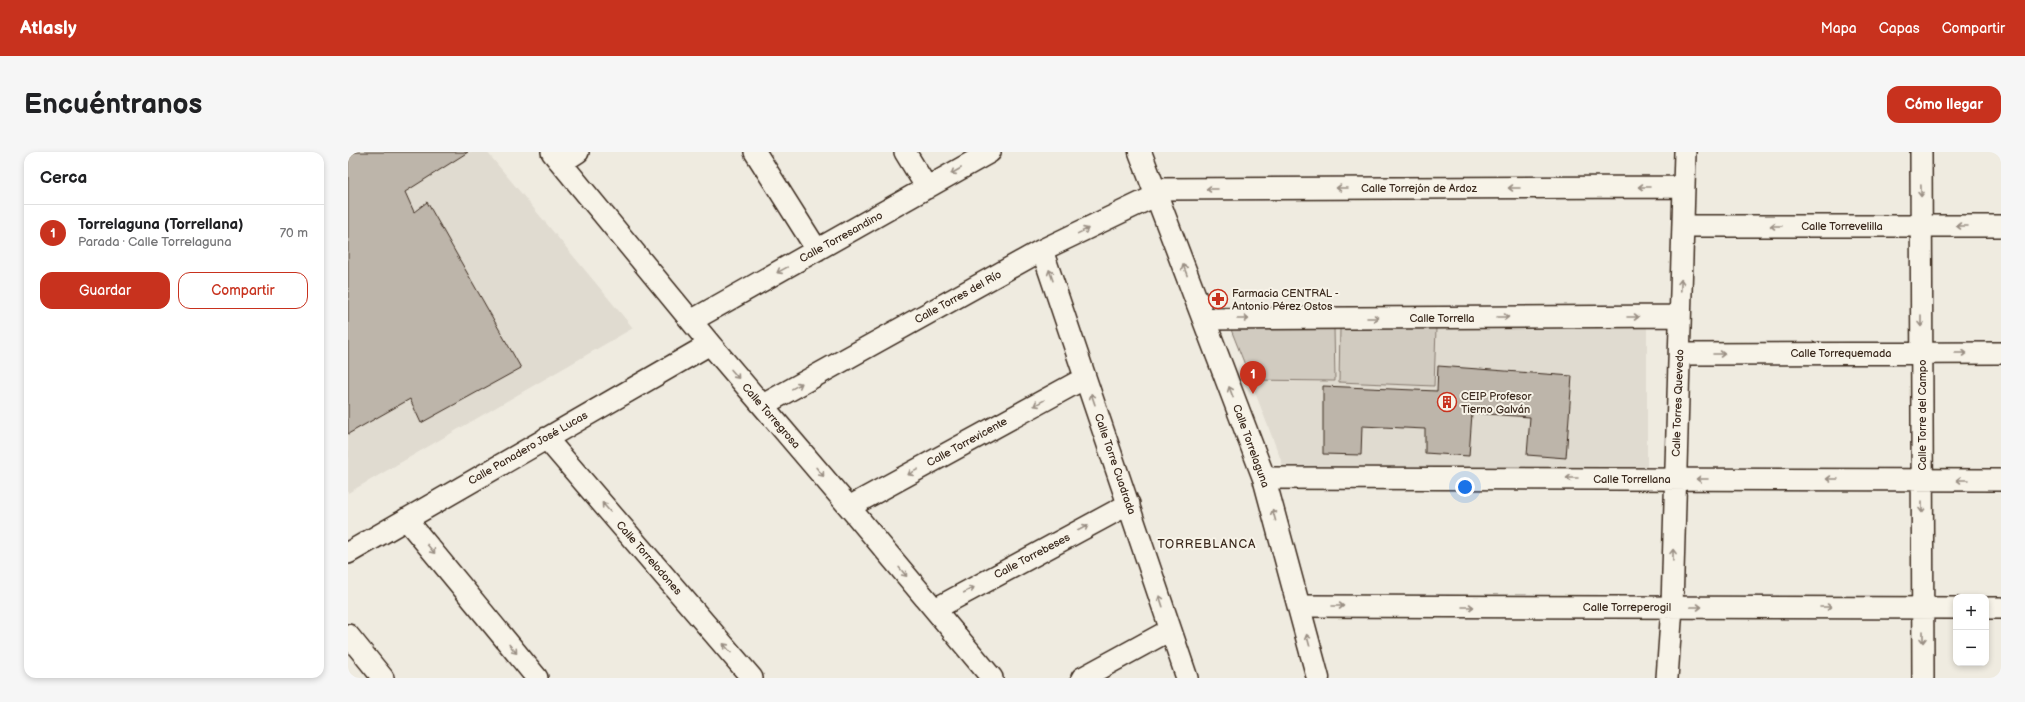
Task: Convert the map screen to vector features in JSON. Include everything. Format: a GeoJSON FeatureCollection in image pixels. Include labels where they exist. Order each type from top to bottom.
{"type":"FeatureCollection","features":[{"type":"Feature","properties":{"kind":"street"},"geometry":{"type":"LineString","coordinates":[[755,152],[817,250]]}},
{"type":"Feature","properties":{"kind":"street"},"geometry":{"type":"LineString","coordinates":[[905,152],[927,188]]}},
{"type":"Feature","properties":{"kind":"street","name":"Calle Torresandino"},"geometry":{"type":"LineString","coordinates":[[691,321],[990,152]]}},
{"type":"Feature","properties":{"kind":"street","name":"Calle Torrelaguna"},"geometry":{"type":"LineString","coordinates":[[1140,152],[1264,478],[1318,678]]}},
{"type":"Feature","properties":{"kind":"street","name":"Calle Torres Quevedo"},"geometry":{"type":"LineString","coordinates":[[1668,678],[1672,608],[1685,152]]}},
{"type":"Feature","properties":{"kind":"street","name":"Calle Torre del Campo"},"geometry":{"type":"LineString","coordinates":[[1921,152],[1923,678]]}},
{"type":"Feature","properties":{"kind":"street","name":"Calle Torregrosa"},"geometry":{"type":"LineString","coordinates":[[564,156],[691,321],[992,678]]}},
{"type":"Feature","properties":{"kind":"street","name":"Calle Torrejón de Ardoz"},"geometry":{"type":"LineString","coordinates":[[1156,192],[1684,187]]}},
{"type":"Feature","properties":{"kind":"street","name":"Calle Torres del Río"},"geometry":{"type":"LineString","coordinates":[[763,405],[1042,250],[1156,192]]}},
{"type":"Feature","properties":{"kind":"street","name":"Calle Torrevelilla"},"geometry":{"type":"LineString","coordinates":[[1683,226],[2001,226]]}},
{"type":"Feature","properties":{"kind":"street","name":"Calle Torre Cuadrada"},"geometry":{"type":"LineString","coordinates":[[1042,250],[1187,678]]}},
{"type":"Feature","properties":{"kind":"street","name":"Calle Torrella"},"geometry":{"type":"LineString","coordinates":[[1204,319],[1680,316]]}},
{"type":"Feature","properties":{"kind":"street","name":"Calle Panadero José Lucas"},"geometry":{"type":"LineString","coordinates":[[348,553],[710,344]]}},
{"type":"Feature","properties":{"kind":"street","name":"Calle Torrequemada"},"geometry":{"type":"LineString","coordinates":[[1680,354],[2001,353]]}},
{"type":"Feature","properties":{"kind":"street","name":"Calle Torrevicente"},"geometry":{"type":"LineString","coordinates":[[849,507],[1085,378]]}},
{"type":"Feature","properties":{"kind":"street","name":"Calle Torrelodones"},"geometry":{"type":"LineString","coordinates":[[546,438],[752,678]]}},
{"type":"Feature","properties":{"kind":"street","name":"Calle Torrellana"},"geometry":{"type":"LineString","coordinates":[[1264,478],[2001,480]]}},
{"type":"Feature","properties":{"kind":"street","name":"Calle Torrebeses"},"geometry":{"type":"LineString","coordinates":[[935,609],[1129,504]]}},
{"type":"Feature","properties":{"kind":"street"},"geometry":{"type":"LineString","coordinates":[[406,519],[537,678]]}},
{"type":"Feature","properties":{"kind":"street","name":"Calle Torreperogil"},"geometry":{"type":"LineString","coordinates":[[1298,606],[1953,608]]}},
{"type":"Feature","properties":{"kind":"street"},"geometry":{"type":"LineString","coordinates":[[1989,608],[2001,608]]}},
{"type":"Feature","properties":{"kind":"street"},"geometry":{"type":"LineString","coordinates":[[1082,678],[1170,630]]}},
{"type":"Feature","properties":{"kind":"street"},"geometry":{"type":"LineString","coordinates":[[348,636],[383,678]]}},
{"type":"Feature","properties":{"kind":"shaded area"},"geometry":{"type":"Polygon","coordinates":[[[348,152],[487,152],[633,328],[348,493],[348,152]]]}},
{"type":"Feature","properties":{"kind":"shaded area"},"geometry":{"type":"Polygon","coordinates":[[[1647,326],[1647,468],[1284,468],[1230,327],[1647,326]]]}},
{"type":"Feature","properties":{"kind":"shaded area"},"geometry":{"type":"Polygon","coordinates":[[[1230,327],[1334,328],[1335,381],[1251,380],[1230,327]]]}},
{"type":"Feature","properties":{"kind":"shaded area"},"geometry":{"type":"Polygon","coordinates":[[[1340,328],[1436,328],[1434,386],[1339,382],[1340,328]]]}},
{"type":"Feature","properties":{"kind":"building"},"geometry":{"type":"Polygon","coordinates":[[[348,152],[468,152],[405,192],[414,212],[427,202],[521,368],[421,423],[410,399],[348,434],[348,152]]]}},
{"type":"Feature","properties":{"kind":"building","name":"CEIP Profesor Tierno Galván"},"geometry":{"type":"Polygon","coordinates":[[[1438,366],[1572,376],[1566,458],[1527,455],[1530,417],[1472,413],[1469,456],[1425,453],[1425,429],[1362,426],[1361,455],[1323,454],[1323,386],[1437,391],[1438,366]]]}},
{"type":"Feature","properties":{"kind":"place","name":"Farmacia CENTRAL - Antonio Pérez Ostos"},"geometry":{"type":"Point","coordinates":[1218,299]}},
{"type":"Feature","properties":{"kind":"place","name":"Torrelaguna (Torrellana)"},"geometry":{"type":"Point","coordinates":[1253,394]}},
{"type":"Feature","properties":{"kind":"place","name":"CEIP Profesor Tierno Galván"},"geometry":{"type":"Point","coordinates":[1447,402]}},
{"type":"Feature","properties":{"kind":"district","name":"TORREBLANCA"},"geometry":{"type":"Point","coordinates":[1207,544]}}]}
